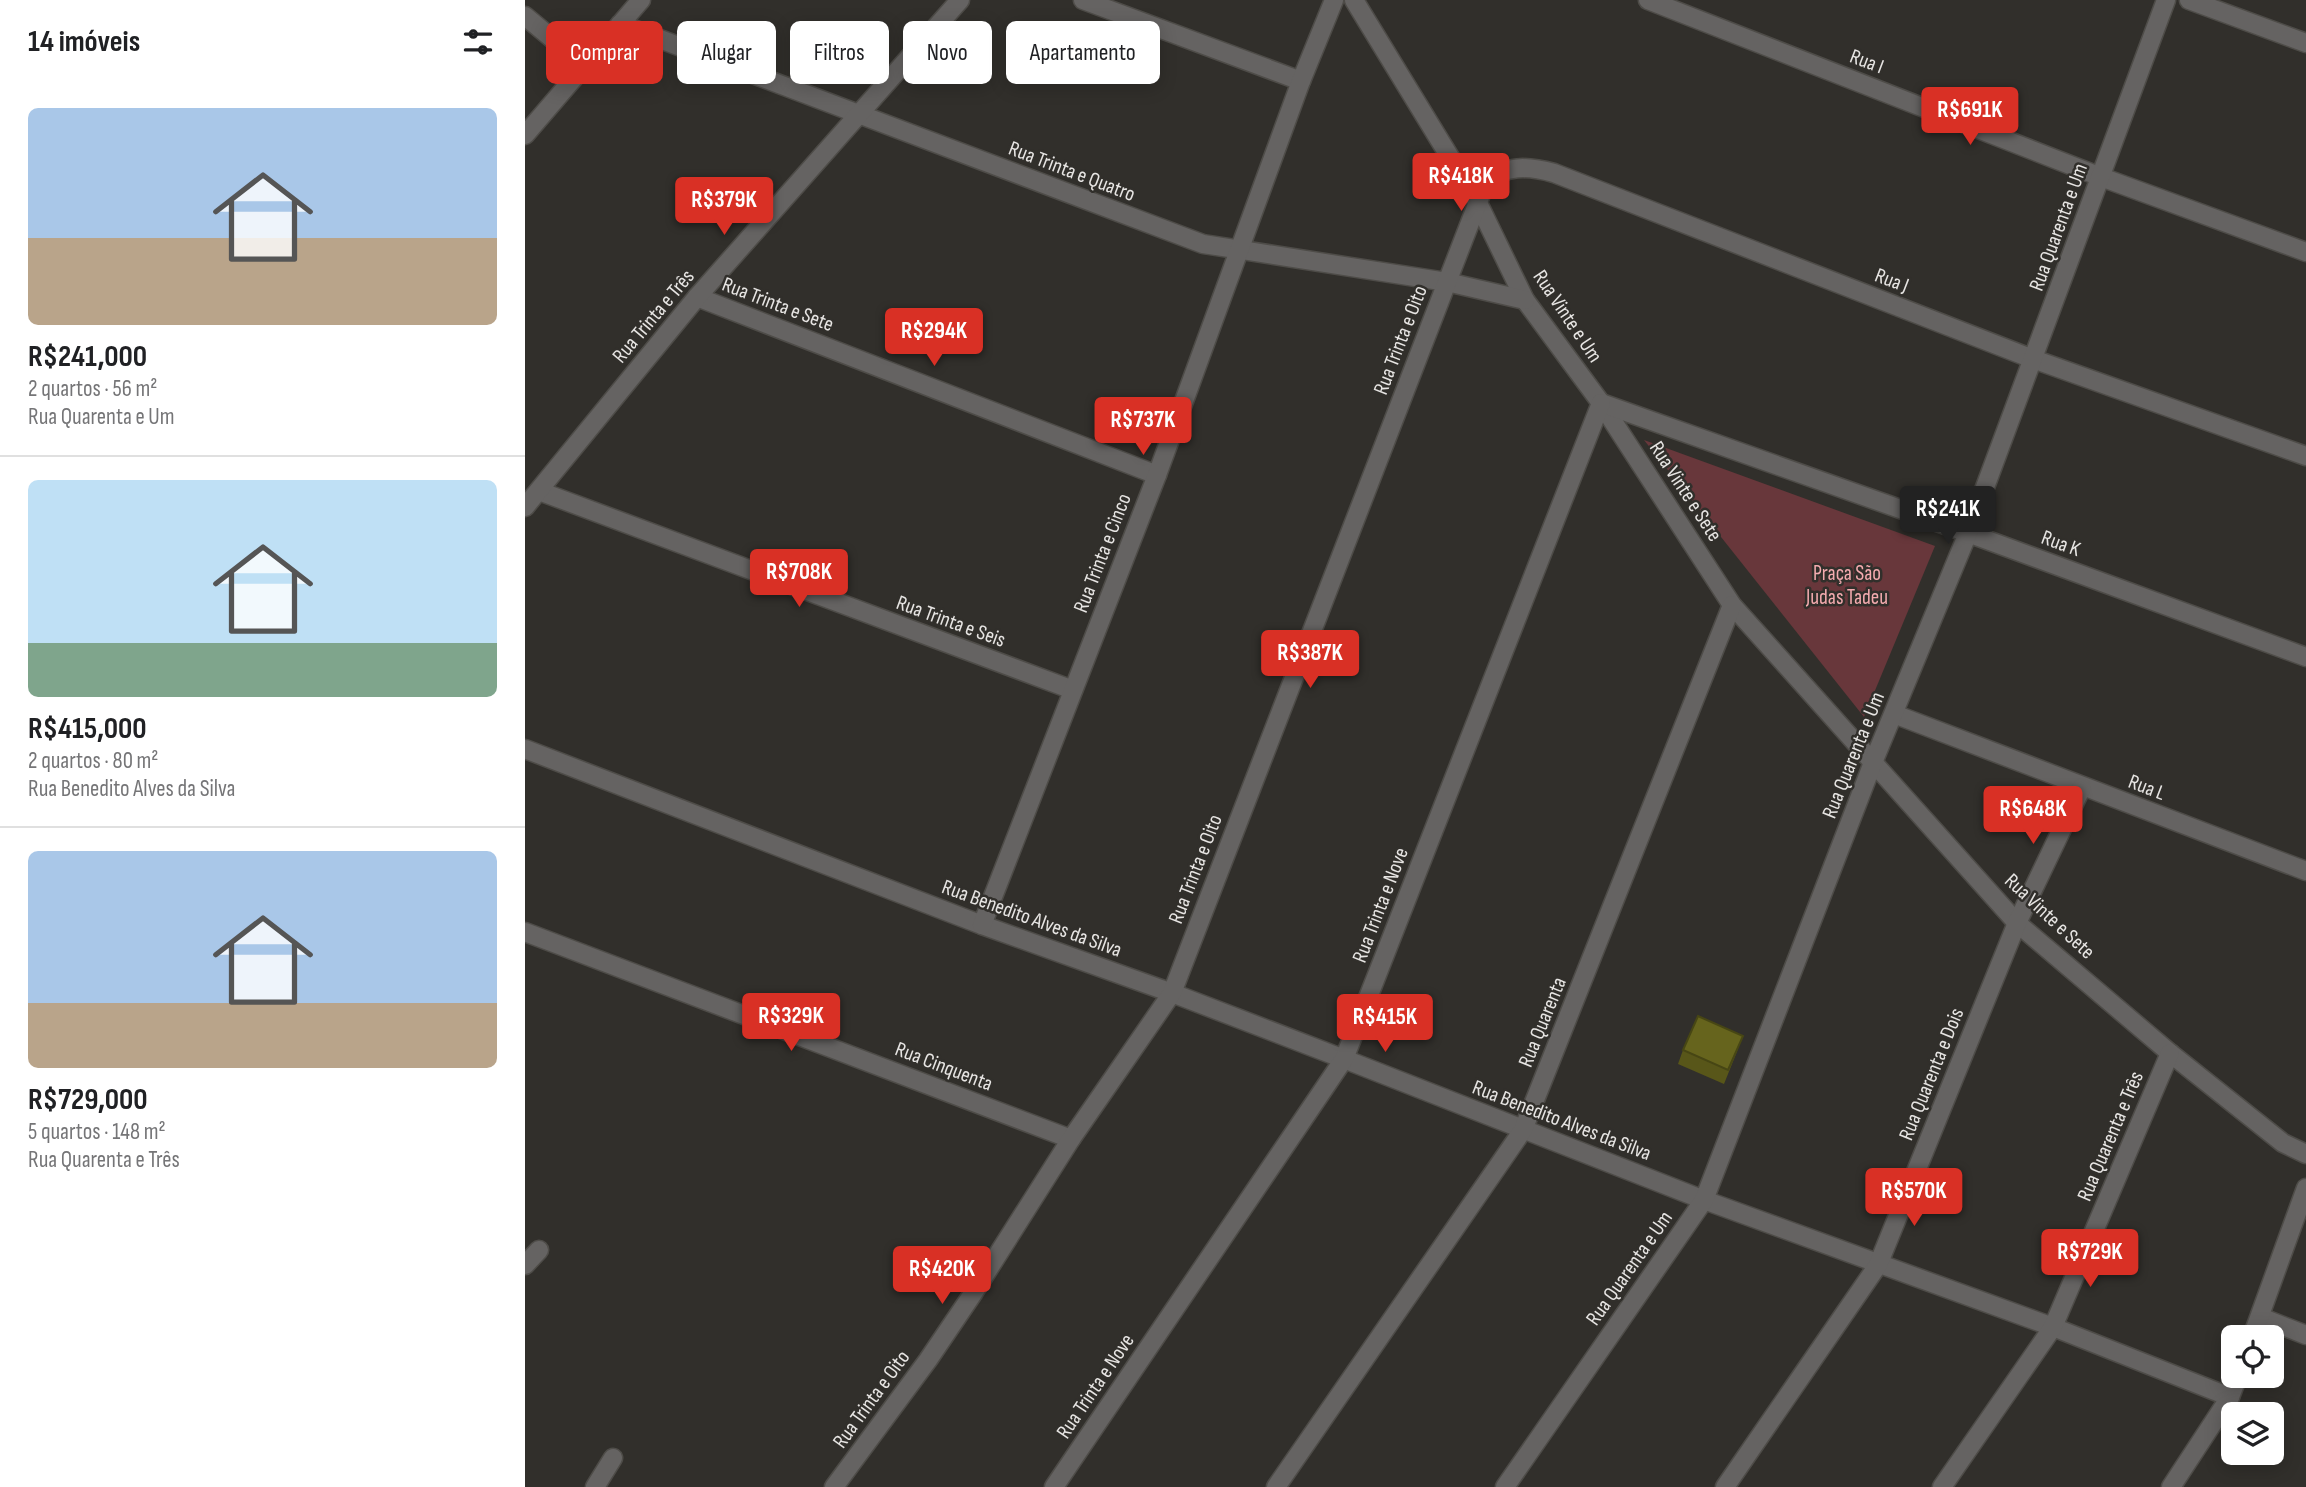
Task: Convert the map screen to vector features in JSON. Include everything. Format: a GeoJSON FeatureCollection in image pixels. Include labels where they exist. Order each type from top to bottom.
{"type":"FeatureCollection","features":[{"type":"Feature","properties":{"kind":"street"},"geometry":{"type":"LineString","coordinates":[[623,21],[641,0]]}},
{"type":"Feature","properties":{"kind":"street","name":"Rua Trinta e Três"},"geometry":{"type":"LineString","coordinates":[[525,507],[697,298],[960,0]]}},
{"type":"Feature","properties":{"kind":"street"},"geometry":{"type":"LineString","coordinates":[[1083,0],[1301,81]]}},
{"type":"Feature","properties":{"kind":"street","name":"Rua Trinta e Cinco"},"geometry":{"type":"LineString","coordinates":[[982,925],[1157,475],[1301,81],[1334,0]]}},
{"type":"Feature","properties":{"kind":"street","name":"Rua Vinte e Um"},"geometry":{"type":"LineString","coordinates":[[1354,0],[1478,203],[1525,300],[1601,403]]}},
{"type":"Feature","properties":{"kind":"street","name":"Rua I"},"geometry":{"type":"LineString","coordinates":[[1648,0],[2101,177],[2306,252]]}},
{"type":"Feature","properties":{"kind":"street","name":"Rua Quarenta e Um"},"geometry":{"type":"LineString","coordinates":[[1505,1487],[1704,1200],[1874,760],[1968,533],[2166,0]]}},
{"type":"Feature","properties":{"kind":"street"},"geometry":{"type":"LineString","coordinates":[[2189,0],[2306,43]]}},
{"type":"Feature","properties":{"kind":"street"},"geometry":{"type":"LineString","coordinates":[[525,16],[546,33]]}},
{"type":"Feature","properties":{"kind":"street","name":"Rua Trinta e Quatro"},"geometry":{"type":"LineString","coordinates":[[663,40],[1175,235],[1238,251],[1447,282],[1525,300]]}},
{"type":"Feature","properties":{"kind":"street"},"geometry":{"type":"LineString","coordinates":[[525,135],[568,84]]}},
{"type":"Feature","properties":{"kind":"street","name":"Rua J"},"geometry":{"type":"LineString","coordinates":[[1478,203],[1485,184],[1495,174],[1507,169],[1538,169],[2033,359],[2306,456]]}},
{"type":"Feature","properties":{"kind":"street","name":"Rua Trinta e Oito"},"geometry":{"type":"LineString","coordinates":[[834,1487],[928,1360],[1071,1139],[1172,993],[1478,203]]}},
{"type":"Feature","properties":{"kind":"street","name":"Rua Trinta e Sete"},"geometry":{"type":"LineString","coordinates":[[697,298],[1157,475]]}},
{"type":"Feature","properties":{"kind":"street","name":"Rua K"},"geometry":{"type":"LineString","coordinates":[[1601,403],[2306,657]]}},
{"type":"Feature","properties":{"kind":"street","name":"Rua Vinte e Sete"},"geometry":{"type":"LineString","coordinates":[[1601,403],[1732,604],[2017,923],[2169,1053],[2283,1143],[2306,1154]]}},
{"type":"Feature","properties":{"kind":"street","name":"Rua Trinta e Nove"},"geometry":{"type":"LineString","coordinates":[[1054,1487],[1344,1059],[1601,403]]}},
{"type":"Feature","properties":{"kind":"street","name":"Rua Trinta e Seis"},"geometry":{"type":"LineString","coordinates":[[539,491],[1073,690]]}},
{"type":"Feature","properties":{"kind":"street","name":"Rua Quarenta"},"geometry":{"type":"LineString","coordinates":[[1276,1487],[1523,1129],[1732,604]]}},
{"type":"Feature","properties":{"kind":"street","name":"Rua L"},"geometry":{"type":"LineString","coordinates":[[1894,714],[2306,871]]}},
{"type":"Feature","properties":{"kind":"street","name":"Rua Benedito Alves da Silva"},"geometry":{"type":"LineString","coordinates":[[525,749],[982,925],[1172,993],[1704,1200],[2053,1327],[2230,1397]]}},
{"type":"Feature","properties":{"kind":"street","name":"Rua Quarenta e Dois"},"geometry":{"type":"LineString","coordinates":[[1725,1487],[1878,1265],[2017,923],[2082,787]]}},
{"type":"Feature","properties":{"kind":"street","name":"Rua Cinquenta"},"geometry":{"type":"LineString","coordinates":[[525,932],[1071,1139]]}},
{"type":"Feature","properties":{"kind":"street","name":"Rua Quarenta e Três"},"geometry":{"type":"LineString","coordinates":[[1942,1487],[2053,1327],[2169,1053]]}},
{"type":"Feature","properties":{"kind":"street"},"geometry":{"type":"LineString","coordinates":[[2257,1325],[2306,1188]]}},
{"type":"Feature","properties":{"kind":"street"},"geometry":{"type":"LineString","coordinates":[[525,1265],[539,1250]]}},
{"type":"Feature","properties":{"kind":"street"},"geometry":{"type":"LineString","coordinates":[[2260,1317],[2306,1335]]}},
{"type":"Feature","properties":{"kind":"street"},"geometry":{"type":"LineString","coordinates":[[2171,1487],[2233,1388]]}},
{"type":"Feature","properties":{"kind":"street"},"geometry":{"type":"LineString","coordinates":[[595,1487],[613,1458]]}},
{"type":"Feature","properties":{"kind":"green space","name":"Praça São Judas Tadeu"},"geometry":{"type":"Polygon","coordinates":[[[1644,440],[1935,546],[1864,717],[1644,440]]]}},
{"type":"Feature","properties":{"kind":"building"},"geometry":{"type":"Polygon","coordinates":[[[1698,1016],[1743,1036],[1728,1070],[1683,1050],[1698,1016]]]}}]}
